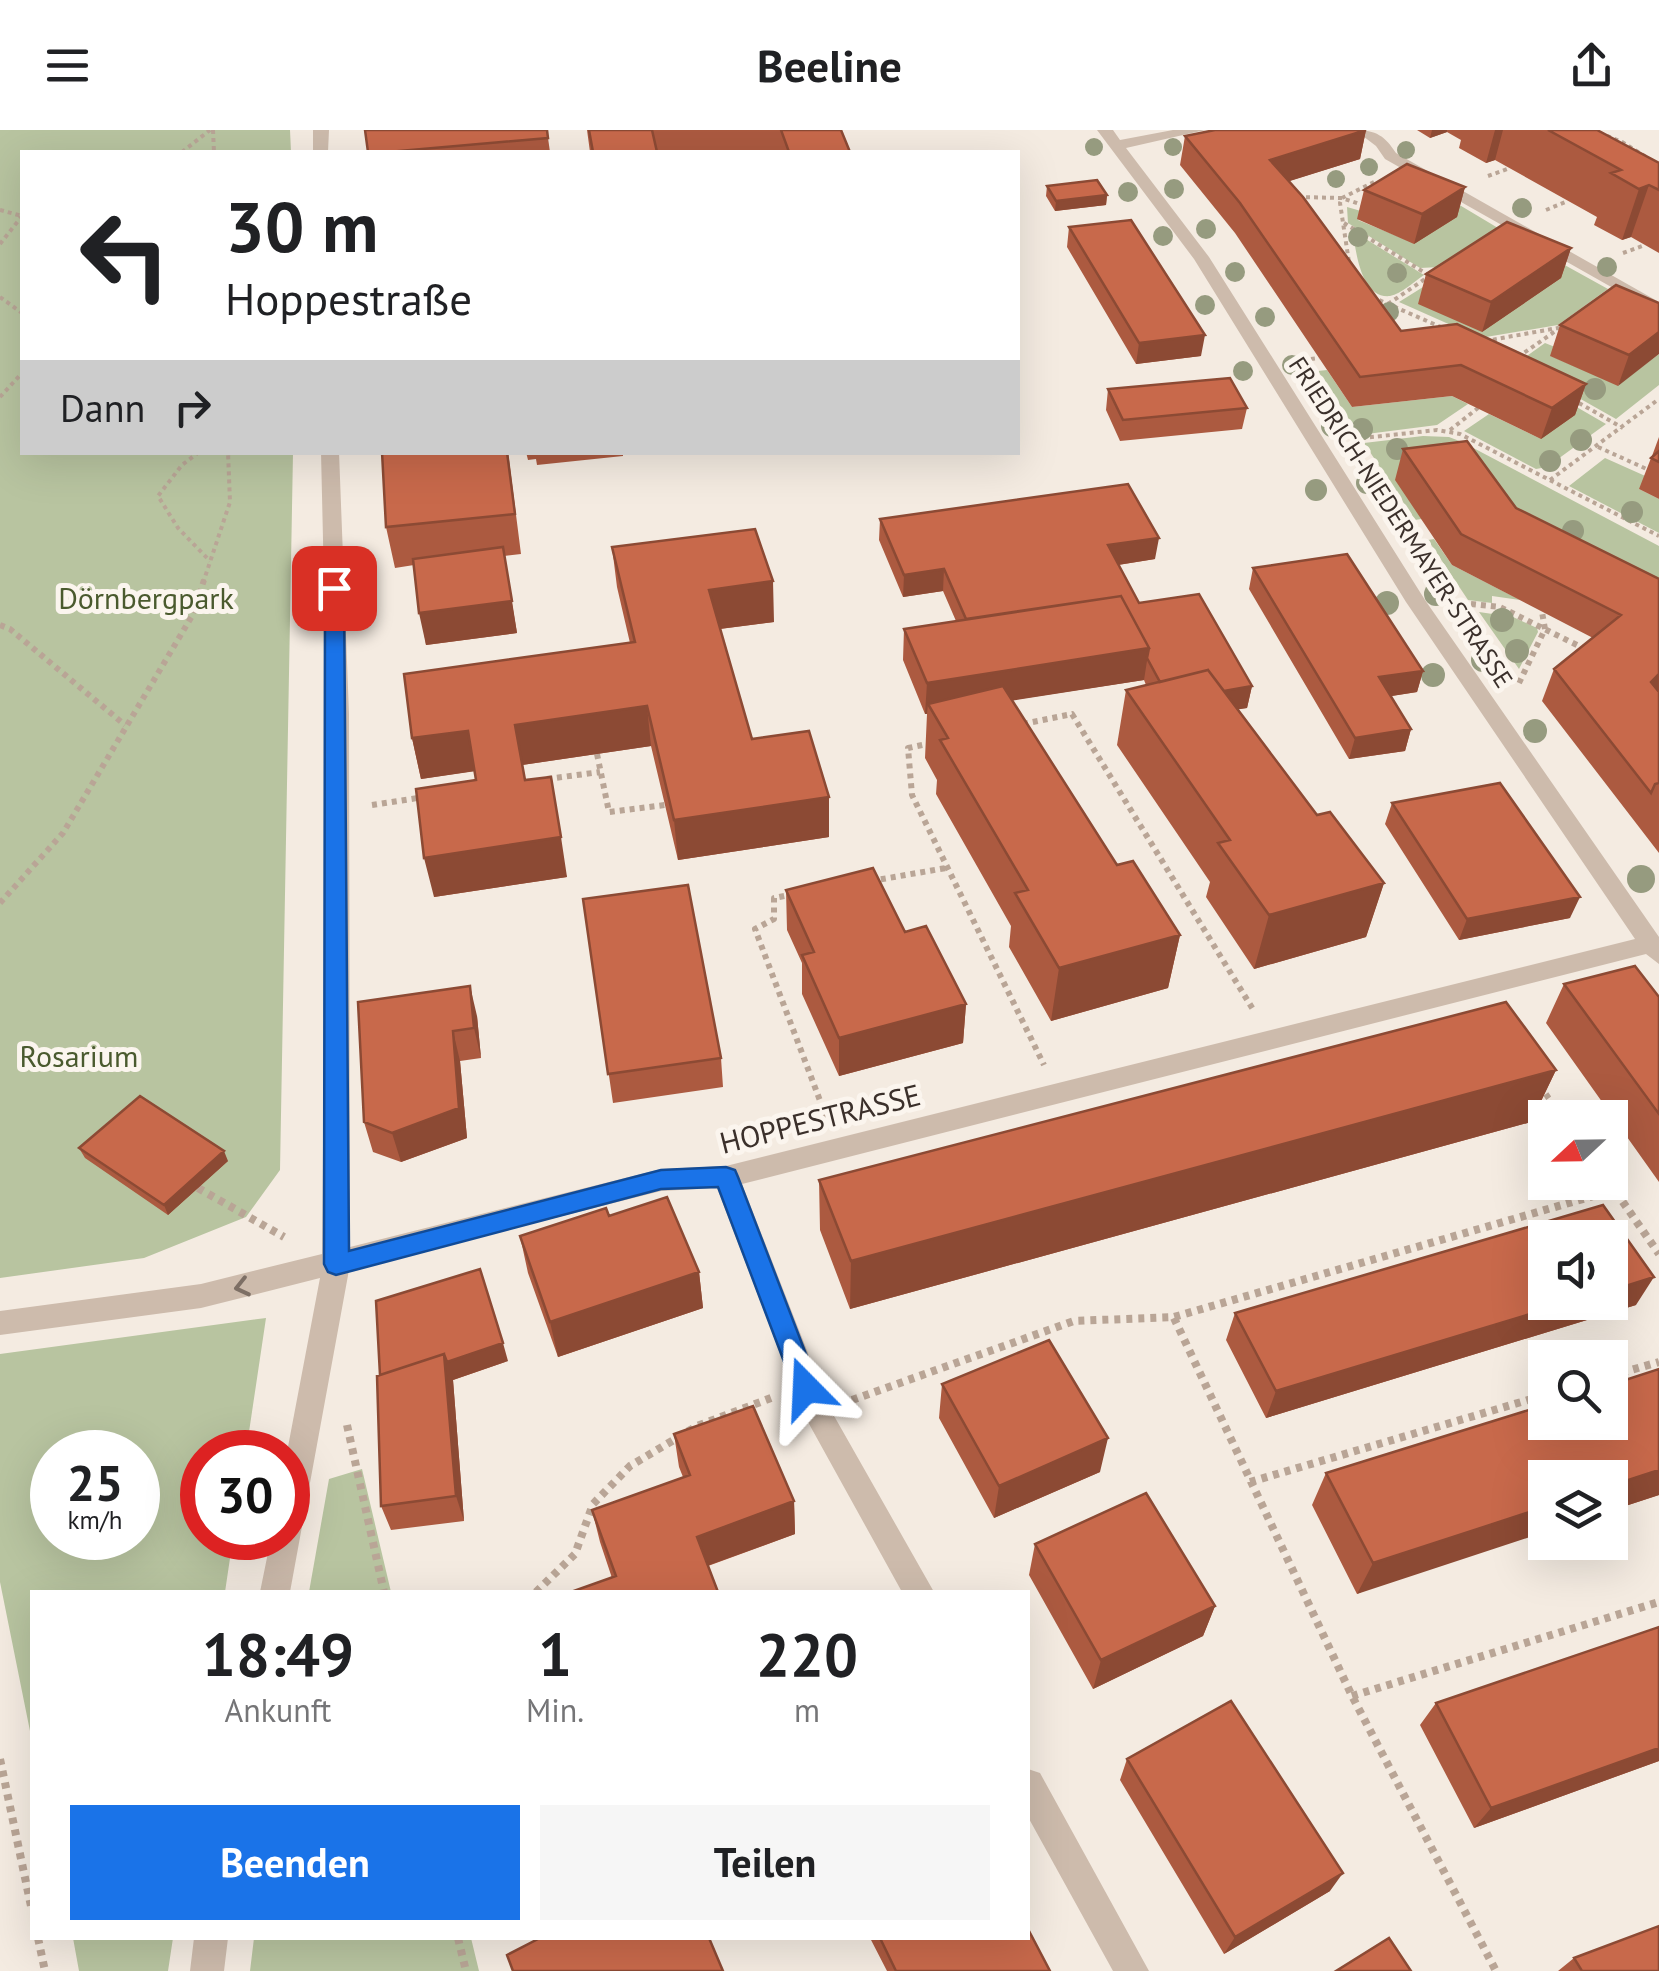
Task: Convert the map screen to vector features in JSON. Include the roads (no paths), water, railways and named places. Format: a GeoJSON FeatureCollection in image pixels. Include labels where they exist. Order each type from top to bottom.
{"type":"FeatureCollection","features":[{"type":"Feature","properties":{"kind":"street"},"geometry":{"type":"LineString","coordinates":[[1111,137],[1197,130]]}},
{"type":"Feature","properties":{"kind":"street"},"geometry":{"type":"LineString","coordinates":[[1363,130],[1406,165],[1659,310]]}},
{"type":"Feature","properties":{"kind":"street","name":"FRIEDRICH-NIEDERMAYER-STRASSE"},"geometry":{"type":"LineString","coordinates":[[1111,137],[1201,258],[1416,602],[1654,950]]}},
{"type":"Feature","properties":{"kind":"street"},"geometry":{"type":"LineString","coordinates":[[306,1430],[336,1264],[337,810],[330,455]]}},
{"type":"Feature","properties":{"kind":"street","name":"HOPPESTRASSE"},"geometry":{"type":"LineString","coordinates":[[0,1323],[201,1296],[661,1180],[726,1177],[1271,1039],[1654,950]]}},
{"type":"Feature","properties":{"kind":"street"},"geometry":{"type":"LineString","coordinates":[[726,1177],[812,1400],[918,1590]]}},
{"type":"Feature","properties":{"kind":"street"},"geometry":{"type":"LineString","coordinates":[[274,1590],[281,1560]]}},
{"type":"Feature","properties":{"kind":"street"},"geometry":{"type":"LineString","coordinates":[[1030,1789],[1132,1971]]}},
{"type":"Feature","properties":{"kind":"street"},"geometry":{"type":"LineString","coordinates":[[207,1971],[212,1940]]}},
{"type":"Feature","properties":{"kind":"park label","name":"Dörnbergpark"},"geometry":{"type":"Point","coordinates":[146,597]}},
{"type":"Feature","properties":{"kind":"park label","name":"Rosarium"},"geometry":{"type":"Point","coordinates":[79,1055]}}]}
